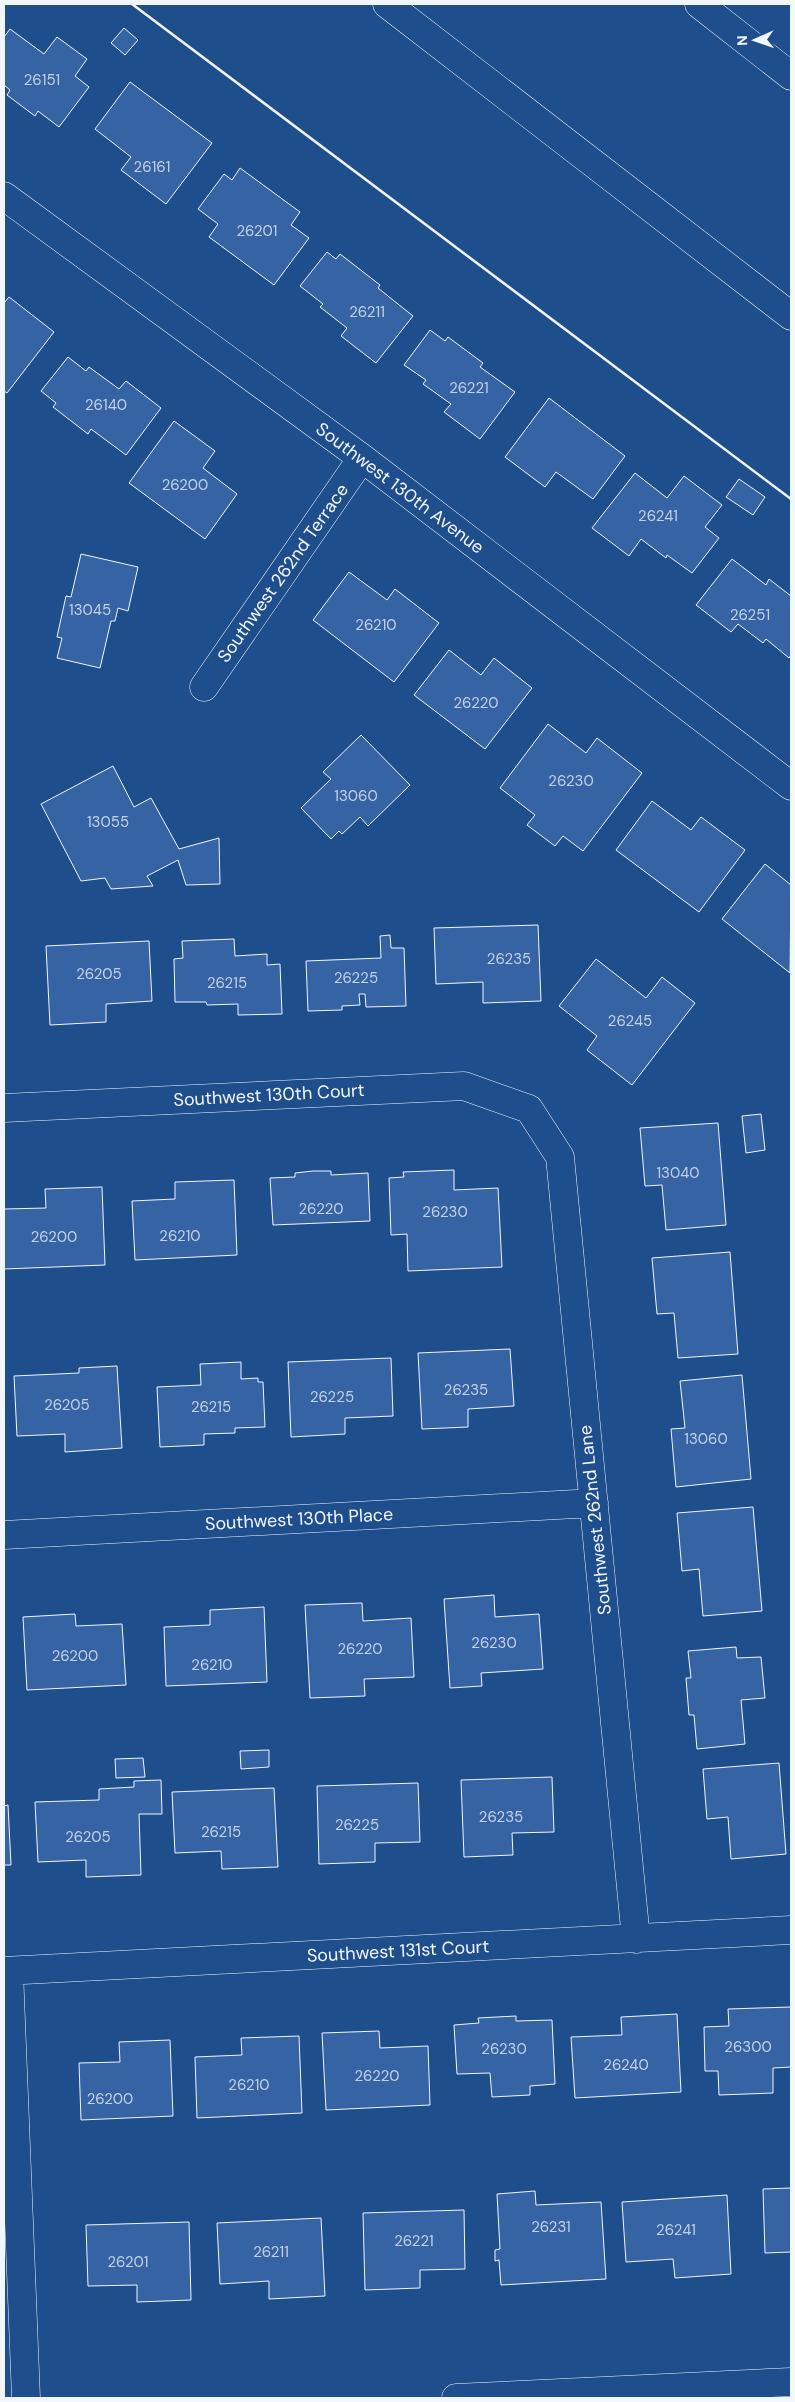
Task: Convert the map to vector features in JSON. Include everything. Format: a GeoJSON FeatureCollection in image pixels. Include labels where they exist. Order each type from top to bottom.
{"type":"FeatureCollection","features":[{"type":"Feature","properties":{"kind":"main road"},"geometry":{"type":"LineString","coordinates":[[387,4],[791,316]]}},
{"type":"Feature","properties":{"kind":"main road"},"geometry":{"type":"LineString","coordinates":[[699,4],[791,76]]}},
{"type":"Feature","properties":{"kind":"main road","name":"Southwest 130th Avenue"},"geometry":{"type":"LineString","coordinates":[[4,196],[362,458],[791,786]]}},
{"type":"Feature","properties":{"kind":"main road","name":"Southwest 262nd Terrace"},"geometry":{"type":"LineString","coordinates":[[204,687],[362,458]]}},
{"type":"Feature","properties":{"kind":"main road","name":"Southwest 130th Court"},"geometry":{"type":"LineString","coordinates":[[4,1108],[464,1086],[529,1109]]}},
{"type":"Feature","properties":{"kind":"main road","name":"Southwest 262nd Lane"},"geometry":{"type":"LineString","coordinates":[[529,1109],[560,1157],[636,1939]]}},
{"type":"Feature","properties":{"kind":"main road","name":"Southwest 130th Place"},"geometry":{"type":"LineString","coordinates":[[4,1536],[594,1503]]}},
{"type":"Feature","properties":{"kind":"main road","name":"Southwest 131st Court"},"geometry":{"type":"LineString","coordinates":[[7,1971],[791,1930]]}},
{"type":"Feature","properties":{"kind":"main road"},"geometry":{"type":"LineString","coordinates":[[7,1971],[26,2398]]}},
{"type":"Feature","properties":{"kind":"main road"},"geometry":{"type":"LineString","coordinates":[[456,2398],[791,2382]]}},
{"type":"Feature","properties":{"kind":"building"},"geometry":{"type":"Polygon","coordinates":[[[124,28],[138,40],[125,55],[111,43],[124,28]]]}},
{"type":"Feature","properties":{"kind":"building"},"geometry":{"type":"Polygon","coordinates":[[[10,29],[44,54],[57,37],[87,59],[75,76],[89,87],[59,127],[38,111],[35,116],[7,95],[10,90],[4,85],[4,37],[10,29]]]}},
{"type":"Feature","properties":{"kind":"building"},"geometry":{"type":"Polygon","coordinates":[[[130,82],[212,143],[166,204],[121,170],[131,157],[95,129],[130,82]]]}},
{"type":"Feature","properties":{"kind":"building"},"geometry":{"type":"Polygon","coordinates":[[[240,168],[300,212],[291,225],[309,238],[274,285],[209,237],[218,224],[198,209],[224,174],[232,180],[240,168]]]}},
{"type":"Feature","properties":{"kind":"building"},"geometry":{"type":"Polygon","coordinates":[[[327,252],[336,259],[340,254],[380,285],[378,288],[413,316],[376,363],[341,336],[347,328],[320,307],[323,304],[300,286],[327,252]]]}},
{"type":"Feature","properties":{"kind":"building"},"geometry":{"type":"Polygon","coordinates":[[[9,297],[54,332],[7,393],[4,391],[4,303],[9,297]]]}},
{"type":"Feature","properties":{"kind":"building"},"geometry":{"type":"Polygon","coordinates":[[[430,330],[445,341],[448,337],[483,363],[480,367],[515,392],[480,439],[444,412],[451,404],[423,384],[426,380],[404,365],[430,330]]]}},
{"type":"Feature","properties":{"kind":"building"},"geometry":{"type":"Polygon","coordinates":[[[68,357],[86,371],[89,367],[119,389],[126,381],[161,408],[126,455],[91,429],[88,434],[53,407],[56,403],[41,391],[68,357]]]}},
{"type":"Feature","properties":{"kind":"building"},"geometry":{"type":"Polygon","coordinates":[[[549,398],[625,456],[593,499],[556,472],[545,487],[505,457],[549,398]]]}},
{"type":"Feature","properties":{"kind":"building"},"geometry":{"type":"Polygon","coordinates":[[[174,421],[215,451],[203,468],[237,494],[205,539],[129,483],[174,421]]]}},
{"type":"Feature","properties":{"kind":"building"},"geometry":{"type":"Polygon","coordinates":[[[635,473],[667,498],[684,476],[722,505],[705,527],[719,538],[692,573],[667,555],[666,558],[641,539],[629,556],[592,528],[635,473]]]}},
{"type":"Feature","properties":{"kind":"building"},"geometry":{"type":"Polygon","coordinates":[[[739,479],[765,497],[753,515],[726,497],[739,479]]]}},
{"type":"Feature","properties":{"kind":"building"},"geometry":{"type":"Polygon","coordinates":[[[81,554],[138,567],[128,611],[118,608],[115,621],[111,621],[100,668],[57,658],[62,638],[57,637],[66,596],[71,597],[81,554]]]}},
{"type":"Feature","properties":{"kind":"building"},"geometry":{"type":"Polygon","coordinates":[[[732,559],[766,585],[769,579],[791,596],[791,655],[789,658],[766,639],[763,643],[738,624],[731,632],[696,605],[732,559]]]}},
{"type":"Feature","properties":{"kind":"building"},"geometry":{"type":"Polygon","coordinates":[[[349,572],[387,600],[395,589],[439,623],[394,682],[313,620],[349,572]]]}},
{"type":"Feature","properties":{"kind":"building"},"geometry":{"type":"Polygon","coordinates":[[[449,650],[481,675],[494,658],[532,688],[485,749],[414,695],[449,650]]]}},
{"type":"Feature","properties":{"kind":"building"},"geometry":{"type":"Polygon","coordinates":[[[548,724],[586,753],[597,738],[642,773],[583,851],[563,836],[555,846],[527,825],[535,815],[500,788],[548,724]]]}},
{"type":"Feature","properties":{"kind":"building"},"geometry":{"type":"Polygon","coordinates":[[[361,735],[410,785],[368,826],[360,817],[342,834],[339,831],[331,839],[301,808],[331,779],[323,772],[361,735]]]}},
{"type":"Feature","properties":{"kind":"building"},"geometry":{"type":"Polygon","coordinates":[[[113,766],[134,807],[151,798],[179,849],[219,838],[220,884],[186,885],[178,860],[147,876],[153,886],[111,889],[105,878],[81,881],[41,804],[113,766]]]}},
{"type":"Feature","properties":{"kind":"building"},"geometry":{"type":"Polygon","coordinates":[[[652,801],[691,830],[701,817],[745,850],[699,912],[616,850],[652,801]]]}},
{"type":"Feature","properties":{"kind":"building"},"geometry":{"type":"Polygon","coordinates":[[[765,864],[791,885],[790,973],[722,919],[765,864]]]}},
{"type":"Feature","properties":{"kind":"building"},"geometry":{"type":"Polygon","coordinates":[[[538,925],[541,1001],[483,1003],[483,982],[436,984],[434,928],[538,925]]]}},
{"type":"Feature","properties":{"kind":"building"},"geometry":{"type":"Polygon","coordinates":[[[390,935],[391,948],[404,948],[406,1006],[366,1007],[365,994],[359,994],[360,1005],[342,1006],[342,1010],[308,1011],[306,961],[381,958],[380,936],[390,935]]]}},
{"type":"Feature","properties":{"kind":"building"},"geometry":{"type":"Polygon","coordinates":[[[234,939],[235,956],[267,954],[267,965],[280,964],[282,1014],[238,1015],[238,1004],[207,1005],[206,1002],[175,1002],[174,959],[183,958],[182,941],[234,939]]]}},
{"type":"Feature","properties":{"kind":"building"},"geometry":{"type":"Polygon","coordinates":[[[149,941],[152,1001],[106,1004],[106,1022],[50,1025],[46,946],[149,941]]]}},
{"type":"Feature","properties":{"kind":"building"},"geometry":{"type":"Polygon","coordinates":[[[596,959],[646,998],[662,977],[695,1003],[632,1085],[587,1050],[597,1036],[559,1006],[596,959]]]}},
{"type":"Feature","properties":{"kind":"building"},"geometry":{"type":"Polygon","coordinates":[[[761,1114],[765,1150],[746,1153],[742,1116],[761,1114]]]}},
{"type":"Feature","properties":{"kind":"building"},"geometry":{"type":"Polygon","coordinates":[[[718,1123],[726,1225],[666,1230],[662,1185],[645,1186],[640,1128],[718,1123]]]}},
{"type":"Feature","properties":{"kind":"building"},"geometry":{"type":"Polygon","coordinates":[[[454,1170],[454,1190],[498,1188],[502,1267],[408,1271],[407,1234],[391,1235],[389,1178],[404,1177],[403,1172],[454,1170]]]}},
{"type":"Feature","properties":{"kind":"building"},"geometry":{"type":"Polygon","coordinates":[[[331,1171],[331,1175],[368,1173],[370,1221],[273,1225],[270,1178],[295,1177],[295,1173],[331,1171]]]}},
{"type":"Feature","properties":{"kind":"building"},"geometry":{"type":"Polygon","coordinates":[[[234,1180],[237,1255],[135,1260],[132,1201],[175,1199],[175,1182],[234,1180]]]}},
{"type":"Feature","properties":{"kind":"building"},"geometry":{"type":"Polygon","coordinates":[[[102,1187],[105,1265],[4,1269],[4,1209],[46,1208],[45,1189],[102,1187]]]}},
{"type":"Feature","properties":{"kind":"building"},"geometry":{"type":"Polygon","coordinates":[[[730,1252],[738,1354],[678,1358],[674,1313],[657,1314],[652,1258],[730,1252]]]}},
{"type":"Feature","properties":{"kind":"building"},"geometry":{"type":"Polygon","coordinates":[[[510,1349],[514,1406],[468,1409],[468,1427],[422,1429],[418,1353],[510,1349]]]}},
{"type":"Feature","properties":{"kind":"building"},"geometry":{"type":"Polygon","coordinates":[[[391,1358],[393,1416],[345,1418],[345,1434],[291,1437],[288,1362],[391,1358]]]}},
{"type":"Feature","properties":{"kind":"building"},"geometry":{"type":"Polygon","coordinates":[[[241,1362],[241,1379],[258,1378],[258,1382],[263,1382],[265,1427],[235,1428],[235,1433],[204,1434],[204,1445],[160,1447],[157,1387],[201,1385],[200,1364],[241,1362]]]}},
{"type":"Feature","properties":{"kind":"building"},"geometry":{"type":"Polygon","coordinates":[[[117,1366],[122,1448],[65,1452],[65,1434],[17,1436],[14,1376],[79,1373],[79,1368],[117,1366]]]}},
{"type":"Feature","properties":{"kind":"building"},"geometry":{"type":"Polygon","coordinates":[[[742,1375],[751,1479],[676,1487],[671,1429],[685,1428],[680,1381],[742,1375]]]}},
{"type":"Feature","properties":{"kind":"building"},"geometry":{"type":"Polygon","coordinates":[[[753,1507],[762,1611],[703,1616],[699,1569],[682,1571],[677,1513],[753,1507]]]}},
{"type":"Feature","properties":{"kind":"building"},"geometry":{"type":"Polygon","coordinates":[[[494,1595],[495,1617],[539,1614],[543,1669],[481,1673],[482,1686],[450,1688],[444,1599],[494,1595]]]}},
{"type":"Feature","properties":{"kind":"building"},"geometry":{"type":"Polygon","coordinates":[[[362,1603],[363,1621],[411,1618],[414,1677],[364,1679],[365,1696],[310,1698],[305,1605],[362,1603]]]}},
{"type":"Feature","properties":{"kind":"building"},"geometry":{"type":"Polygon","coordinates":[[[264,1607],[267,1682],[166,1686],[164,1627],[210,1625],[210,1610],[264,1607]]]}},
{"type":"Feature","properties":{"kind":"building"},"geometry":{"type":"Polygon","coordinates":[[[75,1614],[76,1626],[122,1624],[126,1685],[27,1690],[23,1617],[75,1614]]]}},
{"type":"Feature","properties":{"kind":"building"},"geometry":{"type":"Polygon","coordinates":[[[736,1647],[737,1658],[761,1657],[765,1698],[741,1700],[745,1744],[697,1749],[694,1715],[689,1715],[686,1678],[691,1678],[688,1651],[736,1647]]]}},
{"type":"Feature","properties":{"kind":"building"},"geometry":{"type":"Polygon","coordinates":[[[269,1750],[269,1767],[241,1769],[240,1751],[269,1750]]]}},
{"type":"Feature","properties":{"kind":"building"},"geometry":{"type":"Polygon","coordinates":[[[143,1758],[145,1777],[116,1778],[115,1759],[143,1758]]]}},
{"type":"Feature","properties":{"kind":"building"},"geometry":{"type":"Polygon","coordinates":[[[779,1763],[786,1854],[731,1859],[728,1817],[707,1819],[703,1769],[779,1763]]]}},
{"type":"Feature","properties":{"kind":"building"},"geometry":{"type":"Polygon","coordinates":[[[552,1777],[554,1832],[512,1833],[513,1855],[464,1857],[461,1780],[552,1777]]]}},
{"type":"Feature","properties":{"kind":"building"},"geometry":{"type":"Polygon","coordinates":[[[161,1780],[162,1814],[139,1814],[141,1875],[86,1877],[86,1860],[38,1862],[35,1802],[99,1800],[99,1789],[134,1787],[134,1781],[161,1780]]]}},
{"type":"Feature","properties":{"kind":"building"},"geometry":{"type":"Polygon","coordinates":[[[418,1783],[420,1842],[375,1843],[375,1862],[319,1864],[317,1786],[418,1783]]]}},
{"type":"Feature","properties":{"kind":"building"},"geometry":{"type":"Polygon","coordinates":[[[274,1788],[278,1867],[222,1869],[221,1851],[175,1853],[172,1792],[274,1788]]]}},
{"type":"Feature","properties":{"kind":"building"},"geometry":{"type":"Polygon","coordinates":[[[8,1805],[11,1865],[4,1865],[4,1806],[8,1805]]]}},
{"type":"Feature","properties":{"kind":"building"},"geometry":{"type":"Polygon","coordinates":[[[791,2007],[791,2067],[773,2068],[773,2093],[719,2095],[718,2071],[705,2071],[704,2027],[729,2026],[728,2009],[791,2007]]]}},
{"type":"Feature","properties":{"kind":"building"},"geometry":{"type":"Polygon","coordinates":[[[677,2014],[681,2092],[575,2098],[571,2037],[622,2035],[621,2017],[677,2014]]]}},
{"type":"Feature","properties":{"kind":"building"},"geometry":{"type":"Polygon","coordinates":[[[516,2016],[516,2021],[552,2020],[555,2084],[530,2086],[530,2095],[492,2097],[490,2073],[457,2074],[454,2025],[479,2023],[478,2018],[516,2016]]]}},
{"type":"Feature","properties":{"kind":"building"},"geometry":{"type":"Polygon","coordinates":[[[379,2031],[380,2048],[428,2046],[430,2105],[326,2110],[322,2033],[379,2031]]]}},
{"type":"Feature","properties":{"kind":"building"},"geometry":{"type":"Polygon","coordinates":[[[299,2036],[302,2113],[197,2118],[195,2057],[242,2055],[241,2038],[299,2036]]]}},
{"type":"Feature","properties":{"kind":"building"},"geometry":{"type":"Polygon","coordinates":[[[170,2040],[173,2116],[81,2120],[79,2063],[120,2062],[119,2042],[170,2040]]]}},
{"type":"Feature","properties":{"kind":"building"},"geometry":{"type":"Polygon","coordinates":[[[791,2188],[791,2252],[765,2253],[763,2189],[791,2188]]]}},
{"type":"Feature","properties":{"kind":"building"},"geometry":{"type":"Polygon","coordinates":[[[535,2191],[536,2205],[601,2202],[606,2279],[501,2285],[499,2260],[495,2261],[495,2250],[500,2249],[497,2194],[535,2191]]]}},
{"type":"Feature","properties":{"kind":"building"},"geometry":{"type":"Polygon","coordinates":[[[727,2195],[731,2274],[675,2278],[673,2259],[626,2262],[622,2202],[727,2195]]]}},
{"type":"Feature","properties":{"kind":"building"},"geometry":{"type":"Polygon","coordinates":[[[464,2210],[465,2269],[420,2270],[420,2288],[365,2290],[363,2213],[464,2210]]]}},
{"type":"Feature","properties":{"kind":"building"},"geometry":{"type":"Polygon","coordinates":[[[321,2218],[325,2296],[269,2299],[269,2281],[220,2284],[217,2223],[321,2218]]]}},
{"type":"Feature","properties":{"kind":"building"},"geometry":{"type":"Polygon","coordinates":[[[189,2222],[191,2300],[137,2302],[137,2285],[88,2286],[86,2225],[189,2222]]]}},
{"type":"Feature","properties":{"kind":"wall"},"geometry":{"type":"LineString","coordinates":[[132,4],[791,499]]}}]}
